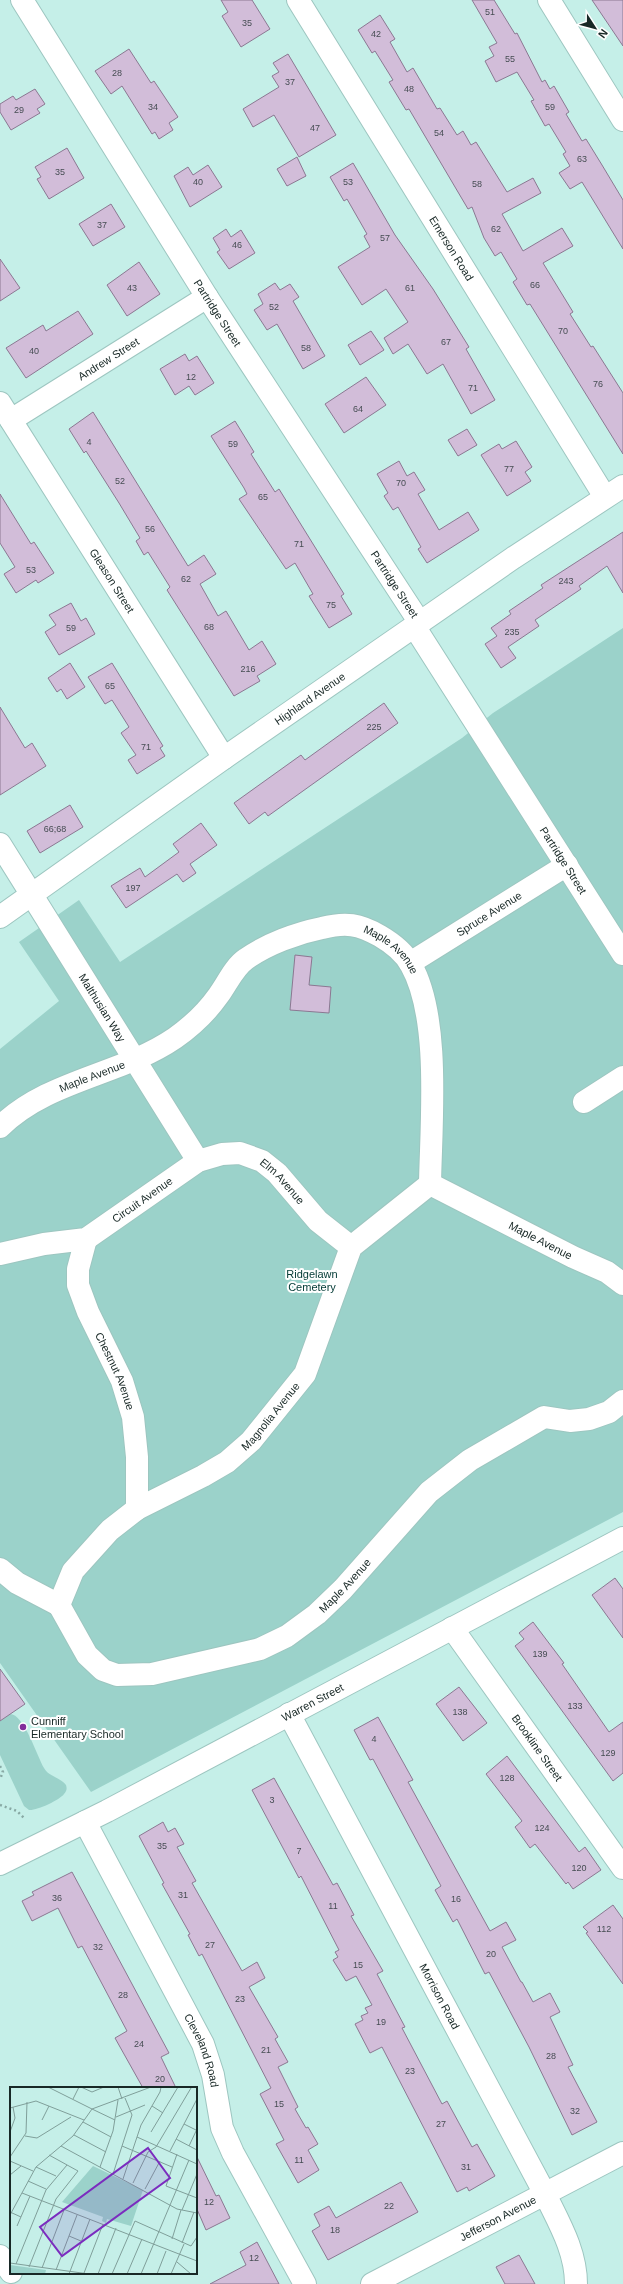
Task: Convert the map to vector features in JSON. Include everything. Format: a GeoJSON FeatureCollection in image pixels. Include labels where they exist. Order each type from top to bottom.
{"type":"FeatureCollection","features":[{"type":"Feature","properties":{"kind":"street","name":"Partridge Street"},"geometry":{"type":"LineString","coordinates":[[22,0],[207,297],[417,624],[623,954]]}},
{"type":"Feature","properties":{"kind":"street","name":"Emerson Road"},"geometry":{"type":"LineString","coordinates":[[298,0],[605,497]]}},
{"type":"Feature","properties":{"kind":"street"},"geometry":{"type":"LineString","coordinates":[[549,0],[623,120]]}},
{"type":"Feature","properties":{"kind":"street","name":"Andrew Street"},"geometry":{"type":"LineString","coordinates":[[5,412],[207,297]]}},
{"type":"Feature","properties":{"kind":"street","name":"Gleason Street"},"geometry":{"type":"LineString","coordinates":[[5,412],[224,758]]}},
{"type":"Feature","properties":{"kind":"street","name":"Highland Avenue"},"geometry":{"type":"LineString","coordinates":[[0,917],[224,758],[417,624],[513,558],[623,486]]}},
{"type":"Feature","properties":{"kind":"street","name":"Malthusian Way"},"geometry":{"type":"LineString","coordinates":[[0,844],[136,1060],[160,1103],[198,1161]]}},
{"type":"Feature","properties":{"kind":"street","name":"Spruce Avenue"},"geometry":{"type":"LineString","coordinates":[[410,963],[567,865]]}},
{"type":"Feature","properties":{"kind":"street","name":"Maple Avenue"},"geometry":{"type":"LineString","coordinates":[[0,1127],[11,1116],[38,1100],[80,1080],[136,1060],[172,1040],[194,1024],[219,996],[244,960],[262,949],[310,930],[341,923],[364,927],[389,942],[410,963],[420,983],[428,1011],[431,1104],[430,1184],[573,1257],[607,1272],[623,1284]]}},
{"type":"Feature","properties":{"kind":"street"},"geometry":{"type":"LineString","coordinates":[[584,1102],[623,1077]]}},
{"type":"Feature","properties":{"kind":"street","name":"Elm Avenue"},"geometry":{"type":"LineString","coordinates":[[198,1161],[222,1154],[240,1153],[262,1161],[277,1173],[318,1221],[351,1247]]}},
{"type":"Feature","properties":{"kind":"street","name":"Circuit Avenue"},"geometry":{"type":"LineString","coordinates":[[86,1239],[198,1161]]}},
{"type":"Feature","properties":{"kind":"street"},"geometry":{"type":"LineString","coordinates":[[351,1247],[430,1184]]}},
{"type":"Feature","properties":{"kind":"street"},"geometry":{"type":"LineString","coordinates":[[0,1254],[44,1244],[86,1239]]}},
{"type":"Feature","properties":{"kind":"street","name":"Chestnut Avenue"},"geometry":{"type":"LineString","coordinates":[[86,1239],[78,1269],[78,1285],[88,1312],[122,1381],[133,1417],[137,1457],[137,1509]]}},
{"type":"Feature","properties":{"kind":"street","name":"Magnolia Avenue"},"geometry":{"type":"LineString","coordinates":[[59,1605],[73,1571],[110,1530],[137,1509],[203,1476],[227,1462],[251,1441],[278,1409],[305,1374],[351,1247]]}},
{"type":"Feature","properties":{"kind":"street","name":"Maple Avenue"},"geometry":{"type":"LineString","coordinates":[[59,1605],[87,1655],[103,1670],[117,1676],[152,1674],[260,1649],[287,1636],[317,1614],[342,1589],[429,1492],[470,1460],[544,1417],[570,1421],[589,1419],[609,1412],[623,1401]]}},
{"type":"Feature","properties":{"kind":"street","name":"Warren Street"},"geometry":{"type":"LineString","coordinates":[[0,1864],[85,1822],[623,1538]]}},
{"type":"Feature","properties":{"kind":"street"},"geometry":{"type":"LineString","coordinates":[[0,1569],[17,1583],[59,1605]]}},
{"type":"Feature","properties":{"kind":"street","name":"Brookline Street"},"geometry":{"type":"LineString","coordinates":[[452,1628],[623,1868]]}},
{"type":"Feature","properties":{"kind":"street","name":"Morrison Road"},"geometry":{"type":"LineString","coordinates":[[289,1714],[545,2194],[566,2237],[576,2268],[576,2284]]}},
{"type":"Feature","properties":{"kind":"street","name":"Cleveland Road"},"geometry":{"type":"LineString","coordinates":[[85,1822],[203,2044],[213,2075],[222,2128],[233,2153],[304,2284]]}},
{"type":"Feature","properties":{"kind":"street","name":"Jefferson Avenue"},"geometry":{"type":"LineString","coordinates":[[372,2284],[623,2153]]}},
{"type":"Feature","properties":{"kind":"street"},"geometry":{"type":"LineString","coordinates":[[0,2256],[10,2269]]}},
{"type":"Feature","properties":{"kind":"street"},"geometry":{"type":"LineString","coordinates":[[13,2274],[20,2284]]}},
{"type":"Feature","properties":{"kind":"path"},"geometry":{"type":"LineString","coordinates":[[0,1766],[3,1772],[0,1779]]}},
{"type":"Feature","properties":{"kind":"path"},"geometry":{"type":"LineString","coordinates":[[0,1805],[17,1811],[25,1819]]}},
{"type":"Feature","properties":{"kind":"green space","name":"Ridgelawn Cemetery"},"geometry":{"type":"Polygon","coordinates":[[[623,628],[623,1512],[91,1792],[0,1663],[0,1049],[59,1001],[19,942],[79,900],[120,962],[462,738],[493,713],[623,628]]]}},
{"type":"Feature","properties":{"kind":"green space"},"geometry":{"type":"Polygon","coordinates":[[[10,1714],[15,1716],[25,1728],[46,1771],[64,1782],[66,1785],[66,1792],[62,1796],[37,1809],[29,1810],[24,1806],[0,1755],[0,1718],[10,1714]]]}},
{"type":"Feature","properties":{"kind":"building"},"geometry":{"type":"Polygon","coordinates":[[[221,0],[252,0],[270,29],[241,47],[222,16],[228,12],[221,0]]]}},
{"type":"Feature","properties":{"kind":"building"},"geometry":{"type":"Polygon","coordinates":[[[472,0],[494,0],[515,34],[517,33],[542,82],[545,80],[550,89],[554,86],[569,112],[566,114],[582,141],[586,139],[602,165],[623,200],[623,249],[582,182],[570,189],[559,173],[570,166],[563,154],[566,152],[549,124],[545,126],[531,101],[534,100],[517,72],[496,82],[485,61],[494,56],[489,47],[497,43],[472,0]]]}},
{"type":"Feature","properties":{"kind":"building"},"geometry":{"type":"Polygon","coordinates":[[[592,0],[623,0],[623,46],[592,0]]]}},
{"type":"Feature","properties":{"kind":"building"},"geometry":{"type":"Polygon","coordinates":[[[380,15],[395,39],[390,42],[407,72],[413,68],[437,109],[440,108],[457,135],[463,131],[471,145],[476,142],[507,192],[533,178],[541,193],[502,214],[523,251],[562,228],[573,246],[543,263],[573,312],[570,314],[591,347],[593,346],[623,393],[623,454],[530,304],[527,305],[513,282],[517,279],[501,252],[495,256],[484,238],[472,207],[468,209],[409,109],[406,110],[389,82],[393,80],[375,51],[372,53],[358,30],[380,15]]]}},
{"type":"Feature","properties":{"kind":"building"},"geometry":{"type":"Polygon","coordinates":[[[129,49],[151,83],[154,81],[178,117],[169,123],[173,130],[159,139],[155,132],[152,134],[122,86],[111,94],[95,71],[129,49]]]}},
{"type":"Feature","properties":{"kind":"building"},"geometry":{"type":"Polygon","coordinates":[[[288,54],[336,135],[299,157],[274,115],[253,127],[243,109],[279,87],[272,76],[279,72],[273,63],[288,54]]]}},
{"type":"Feature","properties":{"kind":"building"},"geometry":{"type":"Polygon","coordinates":[[[35,89],[45,104],[37,109],[40,113],[11,130],[0,112],[0,104],[13,96],[16,100],[35,89]]]}},
{"type":"Feature","properties":{"kind":"building"},"geometry":{"type":"Polygon","coordinates":[[[67,148],[84,178],[49,199],[37,179],[41,177],[35,167],[67,148]]]}},
{"type":"Feature","properties":{"kind":"building"},"geometry":{"type":"Polygon","coordinates":[[[297,157],[306,176],[287,186],[277,169],[297,157]]]}},
{"type":"Feature","properties":{"kind":"building"},"geometry":{"type":"Polygon","coordinates":[[[353,163],[395,235],[433,289],[469,347],[466,349],[495,400],[471,414],[443,364],[427,374],[408,344],[393,354],[384,338],[408,322],[386,289],[362,305],[338,267],[370,247],[364,236],[367,234],[347,199],[344,201],[330,177],[353,163]]]}},
{"type":"Feature","properties":{"kind":"building"},"geometry":{"type":"Polygon","coordinates":[[[208,165],[222,187],[190,207],[174,176],[188,167],[193,175],[208,165]]]}},
{"type":"Feature","properties":{"kind":"building"},"geometry":{"type":"Polygon","coordinates":[[[111,204],[125,227],[93,246],[79,224],[111,204]]]}},
{"type":"Feature","properties":{"kind":"building"},"geometry":{"type":"Polygon","coordinates":[[[226,229],[231,237],[241,230],[255,253],[229,269],[217,252],[220,250],[213,238],[226,229]]]}},
{"type":"Feature","properties":{"kind":"building"},"geometry":{"type":"Polygon","coordinates":[[[0,259],[20,288],[0,301],[0,259]]]}},
{"type":"Feature","properties":{"kind":"building"},"geometry":{"type":"Polygon","coordinates":[[[139,262],[160,294],[127,316],[107,285],[139,262]]]}},
{"type":"Feature","properties":{"kind":"building"},"geometry":{"type":"Polygon","coordinates":[[[275,283],[280,290],[290,284],[299,297],[293,301],[325,356],[303,369],[277,324],[267,330],[254,310],[263,304],[258,294],[275,283]]]}},
{"type":"Feature","properties":{"kind":"building"},"geometry":{"type":"Polygon","coordinates":[[[78,311],[93,334],[26,378],[6,348],[43,325],[46,331],[78,311]]]}},
{"type":"Feature","properties":{"kind":"building"},"geometry":{"type":"Polygon","coordinates":[[[371,331],[384,350],[360,365],[348,345],[371,331]]]}},
{"type":"Feature","properties":{"kind":"building"},"geometry":{"type":"Polygon","coordinates":[[[185,354],[189,361],[197,356],[214,383],[195,395],[189,386],[175,395],[160,369],[185,354]]]}},
{"type":"Feature","properties":{"kind":"building"},"geometry":{"type":"Polygon","coordinates":[[[366,377],[386,405],[344,433],[325,404],[366,377]]]}},
{"type":"Feature","properties":{"kind":"building"},"geometry":{"type":"Polygon","coordinates":[[[93,412],[188,566],[204,555],[216,574],[200,584],[218,616],[226,611],[249,650],[262,641],[276,664],[257,676],[260,681],[234,696],[167,590],[170,587],[148,552],[144,555],[136,541],[140,538],[119,503],[86,451],[84,453],[69,429],[93,412]]]}},
{"type":"Feature","properties":{"kind":"building"},"geometry":{"type":"Polygon","coordinates":[[[235,421],[254,452],[251,454],[275,492],[279,489],[344,594],[341,596],[352,614],[329,628],[309,596],[313,594],[295,563],[286,569],[239,499],[247,494],[211,436],[235,421]]]}},
{"type":"Feature","properties":{"kind":"building"},"geometry":{"type":"Polygon","coordinates":[[[467,429],[477,445],[458,456],[448,440],[467,429]]]}},
{"type":"Feature","properties":{"kind":"building"},"geometry":{"type":"Polygon","coordinates":[[[516,441],[532,467],[525,472],[531,481],[507,496],[481,455],[499,444],[502,449],[516,441]]]}},
{"type":"Feature","properties":{"kind":"building"},"geometry":{"type":"Polygon","coordinates":[[[399,461],[407,476],[414,472],[425,490],[418,494],[439,530],[468,512],[479,530],[427,563],[418,549],[421,547],[398,507],[393,510],[384,496],[388,493],[377,474],[399,461]]]}},
{"type":"Feature","properties":{"kind":"building"},"geometry":{"type":"Polygon","coordinates":[[[0,494],[31,544],[34,542],[54,573],[38,583],[36,580],[16,593],[4,574],[15,567],[0,543],[0,494]]]}},
{"type":"Feature","properties":{"kind":"building"},"geometry":{"type":"Polygon","coordinates":[[[623,532],[623,593],[607,566],[579,586],[581,589],[535,620],[539,626],[508,647],[516,658],[501,668],[485,644],[497,636],[491,628],[511,614],[509,611],[543,588],[541,585],[623,532]]]}},
{"type":"Feature","properties":{"kind":"building"},"geometry":{"type":"Polygon","coordinates":[[[71,603],[81,621],[86,618],[95,634],[59,655],[45,632],[56,625],[49,615],[71,603]]]}},
{"type":"Feature","properties":{"kind":"building"},"geometry":{"type":"Polygon","coordinates":[[[70,663],[85,687],[67,699],[61,689],[57,692],[48,678],[70,663]]]}},
{"type":"Feature","properties":{"kind":"building"},"geometry":{"type":"Polygon","coordinates":[[[112,663],[163,746],[160,748],[165,756],[137,774],[128,760],[136,755],[121,733],[129,727],[112,700],[105,704],[88,677],[112,663]]]}},
{"type":"Feature","properties":{"kind":"building"},"geometry":{"type":"Polygon","coordinates":[[[384,703],[398,723],[268,816],[265,812],[249,824],[234,803],[301,755],[305,760],[384,703]]]}},
{"type":"Feature","properties":{"kind":"building"},"geometry":{"type":"Polygon","coordinates":[[[0,707],[25,748],[32,743],[46,766],[0,795],[0,707]]]}},
{"type":"Feature","properties":{"kind":"building"},"geometry":{"type":"Polygon","coordinates":[[[70,805],[83,827],[40,853],[27,831],[70,805]]]}},
{"type":"Feature","properties":{"kind":"building"},"geometry":{"type":"Polygon","coordinates":[[[201,823],[217,845],[190,864],[196,873],[183,882],[177,874],[126,908],[111,886],[140,868],[145,877],[179,852],[173,844],[201,823]]]}},
{"type":"Feature","properties":{"kind":"building"},"geometry":{"type":"Polygon","coordinates":[[[295,955],[312,957],[309,985],[331,987],[329,1013],[290,1010],[295,955]]]}},
{"type":"Feature","properties":{"kind":"building"},"geometry":{"type":"Polygon","coordinates":[[[615,1578],[623,1589],[623,1638],[592,1595],[615,1578]]]}},
{"type":"Feature","properties":{"kind":"building"},"geometry":{"type":"Polygon","coordinates":[[[533,1622],[564,1663],[562,1664],[609,1732],[623,1722],[623,1773],[613,1781],[515,1646],[524,1639],[519,1633],[533,1622]]]}},
{"type":"Feature","properties":{"kind":"building"},"geometry":{"type":"Polygon","coordinates":[[[0,1669],[25,1704],[0,1721],[0,1669]]]}},
{"type":"Feature","properties":{"kind":"building"},"geometry":{"type":"Polygon","coordinates":[[[459,1687],[487,1723],[463,1741],[436,1704],[459,1687]]]}},
{"type":"Feature","properties":{"kind":"building"},"geometry":{"type":"Polygon","coordinates":[[[378,1717],[413,1780],[408,1782],[490,1931],[506,1922],[516,1940],[502,1947],[533,2002],[550,1993],[560,2012],[550,2017],[573,2065],[568,2067],[597,2122],[572,2135],[529,2047],[489,1972],[485,1974],[457,1919],[453,1922],[435,1890],[441,1886],[373,1759],[370,1760],[354,1730],[378,1717]]]}},
{"type":"Feature","properties":{"kind":"building"},"geometry":{"type":"Polygon","coordinates":[[[507,1756],[579,1852],[585,1847],[601,1870],[573,1889],[568,1882],[566,1884],[535,1844],[530,1848],[515,1827],[522,1821],[486,1774],[507,1756]]]}},
{"type":"Feature","properties":{"kind":"building"},"geometry":{"type":"Polygon","coordinates":[[[274,1778],[333,1885],[337,1883],[354,1915],[351,1916],[383,1971],[377,1974],[405,2027],[402,2028],[442,2104],[447,2101],[472,2147],[477,2144],[495,2176],[469,2191],[467,2187],[457,2192],[382,2047],[370,2053],[355,2024],[363,2020],[361,2016],[368,2013],[365,2008],[372,2005],[356,1976],[346,1981],[333,1960],[338,1957],[335,1952],[339,1950],[301,1876],[299,1878],[252,1790],[274,1778]]]}},
{"type":"Feature","properties":{"kind":"building"},"geometry":{"type":"Polygon","coordinates":[[[163,1822],[168,1832],[175,1828],[184,1844],[177,1847],[196,1881],[192,1883],[242,1971],[257,1962],[265,1978],[249,1987],[278,2037],[275,2039],[288,2062],[278,2067],[298,2107],[295,2109],[306,2128],[308,2127],[318,2144],[308,2150],[319,2170],[298,2183],[276,2144],[284,2140],[260,2094],[271,2088],[202,1954],[199,1956],[188,1935],[190,1934],[162,1884],[164,1883],[139,1836],[163,1822]]]}},
{"type":"Feature","properties":{"kind":"building"},"geometry":{"type":"Polygon","coordinates":[[[72,1872],[169,2053],[161,2057],[176,2087],[142,2087],[115,2038],[127,2031],[82,1946],[78,1948],[58,1908],[32,1921],[22,1901],[34,1895],[32,1892],[72,1872]]]}},
{"type":"Feature","properties":{"kind":"building"},"geometry":{"type":"Polygon","coordinates":[[[613,1905],[623,1919],[623,1984],[586,1933],[588,1932],[583,1927],[613,1905]]]}},
{"type":"Feature","properties":{"kind":"building"},"geometry":{"type":"Polygon","coordinates":[[[197,2157],[216,2196],[219,2195],[230,2218],[206,2230],[197,2209],[197,2157]]]}},
{"type":"Feature","properties":{"kind":"building"},"geometry":{"type":"Polygon","coordinates":[[[401,2182],[418,2212],[328,2260],[312,2231],[320,2226],[314,2214],[329,2206],[336,2218],[401,2182]]]}},
{"type":"Feature","properties":{"kind":"building"},"geometry":{"type":"Polygon","coordinates":[[[257,2242],[279,2284],[210,2284],[246,2265],[240,2252],[257,2242]]]}},
{"type":"Feature","properties":{"kind":"building"},"geometry":{"type":"Polygon","coordinates":[[[519,2255],[535,2284],[505,2284],[496,2267],[519,2255]]]}},
{"type":"Feature","properties":{"kind":"place","name":"Cunniff Elementary School"},"geometry":{"type":"Point","coordinates":[23,1727]}}]}
